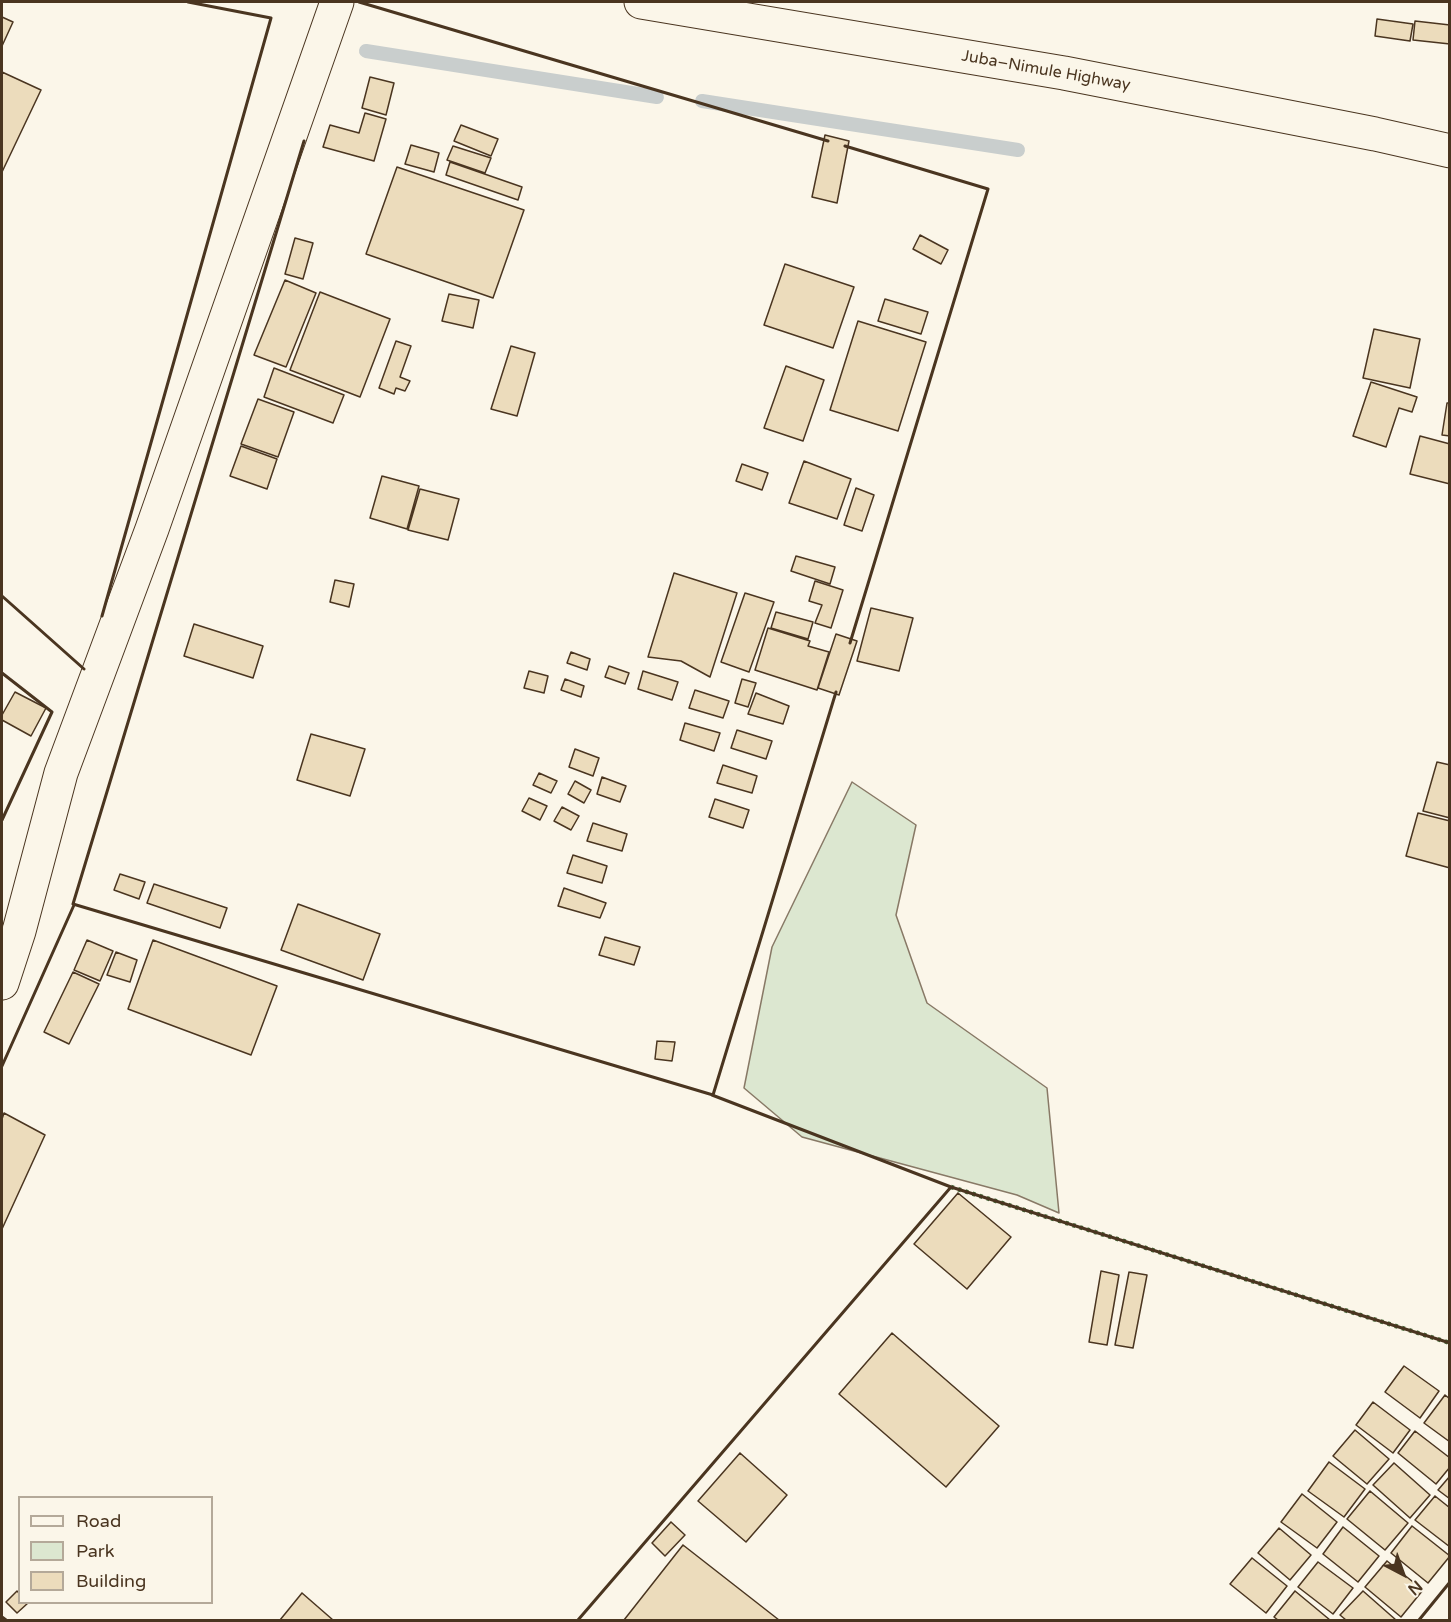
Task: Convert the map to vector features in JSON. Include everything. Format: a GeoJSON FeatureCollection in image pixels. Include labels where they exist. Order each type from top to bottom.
{"type":"FeatureCollection","features":[{"type":"Feature","properties":{"kind":"street"},"geometry":{"type":"LineString","coordinates":[[2,983],[19,931],[61,773],[152,529],[337,2]]}},
{"type":"Feature","properties":{"kind":"street","name":"Juba–Nimule Highway"},"geometry":{"type":"LineString","coordinates":[[641,2],[1064,73],[1449,150]]}},
{"type":"Feature","properties":{"kind":"green space"},"geometry":{"type":"Polygon","coordinates":[[[852,782],[916,825],[896,915],[927,1003],[1047,1088],[1059,1213],[1017,1195],[802,1137],[744,1088],[772,947],[852,782]]]}},
{"type":"Feature","properties":{"kind":"building"},"geometry":{"type":"Polygon","coordinates":[[[2,17],[13,22],[2,46],[2,17]]]}},
{"type":"Feature","properties":{"kind":"building"},"geometry":{"type":"Polygon","coordinates":[[[1377,19],[1413,24],[1410,41],[1375,36],[1377,19]]]}},
{"type":"Feature","properties":{"kind":"building"},"geometry":{"type":"Polygon","coordinates":[[[1415,21],[1450,25],[1450,44],[1413,40],[1415,21]]]}},
{"type":"Feature","properties":{"kind":"building"},"geometry":{"type":"Polygon","coordinates":[[[2,72],[41,90],[2,172],[2,72]]]}},
{"type":"Feature","properties":{"kind":"building"},"geometry":{"type":"Polygon","coordinates":[[[370,77],[394,83],[386,115],[362,108],[370,77]]]}},
{"type":"Feature","properties":{"kind":"building"},"geometry":{"type":"Polygon","coordinates":[[[365,113],[386,119],[374,161],[323,147],[330,125],[359,133],[365,113]]]}},
{"type":"Feature","properties":{"kind":"building"},"geometry":{"type":"Polygon","coordinates":[[[461,125],[498,139],[491,156],[454,141],[461,125]]]}},
{"type":"Feature","properties":{"kind":"building"},"geometry":{"type":"Polygon","coordinates":[[[825,135],[849,141],[837,203],[812,197],[825,135]]]}},
{"type":"Feature","properties":{"kind":"building"},"geometry":{"type":"Polygon","coordinates":[[[411,145],[439,153],[434,172],[405,164],[411,145]]]}},
{"type":"Feature","properties":{"kind":"building"},"geometry":{"type":"Polygon","coordinates":[[[453,146],[491,158],[485,173],[447,160],[453,146]]]}},
{"type":"Feature","properties":{"kind":"building"},"geometry":{"type":"Polygon","coordinates":[[[450,162],[522,187],[518,200],[446,175],[450,162]]]}},
{"type":"Feature","properties":{"kind":"building"},"geometry":{"type":"Polygon","coordinates":[[[397,167],[524,210],[493,298],[366,254],[397,167]]]}},
{"type":"Feature","properties":{"kind":"building"},"geometry":{"type":"Polygon","coordinates":[[[920,235],[948,250],[941,264],[913,249],[920,235]]]}},
{"type":"Feature","properties":{"kind":"building"},"geometry":{"type":"Polygon","coordinates":[[[295,238],[313,243],[303,279],[285,274],[295,238]]]}},
{"type":"Feature","properties":{"kind":"building"},"geometry":{"type":"Polygon","coordinates":[[[785,264],[854,287],[833,348],[764,325],[785,264]]]}},
{"type":"Feature","properties":{"kind":"building"},"geometry":{"type":"Polygon","coordinates":[[[285,280],[316,293],[286,367],[254,355],[285,280]]]}},
{"type":"Feature","properties":{"kind":"building"},"geometry":{"type":"Polygon","coordinates":[[[320,292],[390,319],[360,397],[290,370],[320,292]]]}},
{"type":"Feature","properties":{"kind":"building"},"geometry":{"type":"Polygon","coordinates":[[[449,294],[479,300],[473,328],[442,321],[449,294]]]}},
{"type":"Feature","properties":{"kind":"building"},"geometry":{"type":"Polygon","coordinates":[[[885,299],[928,312],[921,334],[878,321],[885,299]]]}},
{"type":"Feature","properties":{"kind":"building"},"geometry":{"type":"Polygon","coordinates":[[[858,321],[926,342],[898,431],[830,410],[858,321]]]}},
{"type":"Feature","properties":{"kind":"building"},"geometry":{"type":"Polygon","coordinates":[[[1374,329],[1420,339],[1410,388],[1363,378],[1374,329]]]}},
{"type":"Feature","properties":{"kind":"building"},"geometry":{"type":"Polygon","coordinates":[[[396,341],[411,346],[400,377],[410,381],[405,391],[396,388],[394,394],[379,388],[396,341]]]}},
{"type":"Feature","properties":{"kind":"building"},"geometry":{"type":"Polygon","coordinates":[[[511,346],[535,353],[517,416],[491,409],[511,346]]]}},
{"type":"Feature","properties":{"kind":"building"},"geometry":{"type":"Polygon","coordinates":[[[786,366],[824,380],[803,441],[764,428],[786,366]]]}},
{"type":"Feature","properties":{"kind":"building"},"geometry":{"type":"Polygon","coordinates":[[[274,368],[344,395],[333,423],[264,397],[274,368]]]}},
{"type":"Feature","properties":{"kind":"building"},"geometry":{"type":"Polygon","coordinates":[[[1371,382],[1417,397],[1412,412],[1399,408],[1386,447],[1353,436],[1371,382]]]}},
{"type":"Feature","properties":{"kind":"building"},"geometry":{"type":"Polygon","coordinates":[[[258,399],[294,412],[278,457],[241,444],[258,399]]]}},
{"type":"Feature","properties":{"kind":"building"},"geometry":{"type":"Polygon","coordinates":[[[1447,403],[1450,403],[1450,436],[1442,435],[1447,403]]]}},
{"type":"Feature","properties":{"kind":"building"},"geometry":{"type":"Polygon","coordinates":[[[1420,436],[1450,444],[1450,484],[1410,474],[1420,436]]]}},
{"type":"Feature","properties":{"kind":"building"},"geometry":{"type":"Polygon","coordinates":[[[241,446],[277,459],[267,489],[230,476],[241,446]]]}},
{"type":"Feature","properties":{"kind":"building"},"geometry":{"type":"Polygon","coordinates":[[[804,461],[851,479],[837,519],[789,503],[804,461]]]}},
{"type":"Feature","properties":{"kind":"building"},"geometry":{"type":"Polygon","coordinates":[[[742,464],[768,473],[762,490],[736,481],[742,464]]]}},
{"type":"Feature","properties":{"kind":"building"},"geometry":{"type":"Polygon","coordinates":[[[382,476],[419,486],[407,529],[370,518],[382,476]]]}},
{"type":"Feature","properties":{"kind":"building"},"geometry":{"type":"Polygon","coordinates":[[[856,488],[874,495],[862,531],[844,525],[856,488]]]}},
{"type":"Feature","properties":{"kind":"building"},"geometry":{"type":"Polygon","coordinates":[[[420,489],[459,499],[448,540],[408,530],[420,489]]]}},
{"type":"Feature","properties":{"kind":"building"},"geometry":{"type":"Polygon","coordinates":[[[796,556],[835,567],[830,584],[791,571],[796,556]]]}},
{"type":"Feature","properties":{"kind":"building"},"geometry":{"type":"Polygon","coordinates":[[[674,573],[737,593],[710,677],[681,661],[648,657],[674,573]]]}},
{"type":"Feature","properties":{"kind":"building"},"geometry":{"type":"Polygon","coordinates":[[[335,580],[354,584],[349,607],[330,602],[335,580]]]}},
{"type":"Feature","properties":{"kind":"building"},"geometry":{"type":"Polygon","coordinates":[[[815,581],[843,590],[831,628],[815,623],[822,605],[809,601],[815,581]]]}},
{"type":"Feature","properties":{"kind":"building"},"geometry":{"type":"Polygon","coordinates":[[[745,593],[774,602],[749,672],[721,662],[745,593]]]}},
{"type":"Feature","properties":{"kind":"building"},"geometry":{"type":"Polygon","coordinates":[[[871,608],[913,618],[899,671],[857,661],[871,608]]]}},
{"type":"Feature","properties":{"kind":"building"},"geometry":{"type":"Polygon","coordinates":[[[776,612],[813,622],[808,639],[771,628],[776,612]]]}},
{"type":"Feature","properties":{"kind":"building"},"geometry":{"type":"Polygon","coordinates":[[[194,624],[263,646],[253,678],[184,656],[194,624]]]}},
{"type":"Feature","properties":{"kind":"building"},"geometry":{"type":"Polygon","coordinates":[[[768,628],[810,641],[808,646],[829,652],[817,690],[755,670],[768,628]]]}},
{"type":"Feature","properties":{"kind":"building"},"geometry":{"type":"Polygon","coordinates":[[[836,634],[857,641],[839,695],[818,688],[836,634]]]}},
{"type":"Feature","properties":{"kind":"building"},"geometry":{"type":"Polygon","coordinates":[[[571,652],[590,659],[587,670],[567,663],[571,652]]]}},
{"type":"Feature","properties":{"kind":"building"},"geometry":{"type":"Polygon","coordinates":[[[609,666],[629,673],[625,684],[605,677],[609,666]]]}},
{"type":"Feature","properties":{"kind":"building"},"geometry":{"type":"Polygon","coordinates":[[[529,671],[548,676],[544,693],[524,688],[529,671]]]}},
{"type":"Feature","properties":{"kind":"building"},"geometry":{"type":"Polygon","coordinates":[[[643,671],[678,682],[672,700],[638,689],[643,671]]]}},
{"type":"Feature","properties":{"kind":"building"},"geometry":{"type":"Polygon","coordinates":[[[565,679],[584,686],[581,697],[561,690],[565,679]]]}},
{"type":"Feature","properties":{"kind":"building"},"geometry":{"type":"Polygon","coordinates":[[[742,679],[756,683],[748,707],[735,703],[742,679]]]}},
{"type":"Feature","properties":{"kind":"building"},"geometry":{"type":"Polygon","coordinates":[[[695,690],[729,701],[723,718],[689,708],[695,690]]]}},
{"type":"Feature","properties":{"kind":"building"},"geometry":{"type":"Polygon","coordinates":[[[15,692],[46,708],[31,736],[2,720],[2,715],[15,692]]]}},
{"type":"Feature","properties":{"kind":"building"},"geometry":{"type":"Polygon","coordinates":[[[756,693],[789,706],[783,724],[748,714],[756,693]]]}},
{"type":"Feature","properties":{"kind":"building"},"geometry":{"type":"Polygon","coordinates":[[[685,723],[720,733],[714,751],[680,740],[685,723]]]}},
{"type":"Feature","properties":{"kind":"building"},"geometry":{"type":"Polygon","coordinates":[[[737,730],[772,741],[766,759],[731,748],[737,730]]]}},
{"type":"Feature","properties":{"kind":"building"},"geometry":{"type":"Polygon","coordinates":[[[311,734],[365,749],[350,796],[297,780],[311,734]]]}},
{"type":"Feature","properties":{"kind":"building"},"geometry":{"type":"Polygon","coordinates":[[[575,749],[599,758],[593,776],[569,767],[575,749]]]}},
{"type":"Feature","properties":{"kind":"building"},"geometry":{"type":"Polygon","coordinates":[[[1437,762],[1450,765],[1450,818],[1423,811],[1437,762]]]}},
{"type":"Feature","properties":{"kind":"building"},"geometry":{"type":"Polygon","coordinates":[[[723,765],[757,776],[752,793],[717,783],[723,765]]]}},
{"type":"Feature","properties":{"kind":"building"},"geometry":{"type":"Polygon","coordinates":[[[539,773],[557,781],[551,793],[533,785],[539,773]]]}},
{"type":"Feature","properties":{"kind":"building"},"geometry":{"type":"Polygon","coordinates":[[[602,777],[626,786],[620,802],[597,794],[602,777]]]}},
{"type":"Feature","properties":{"kind":"building"},"geometry":{"type":"Polygon","coordinates":[[[575,781],[591,790],[584,803],[568,794],[575,781]]]}},
{"type":"Feature","properties":{"kind":"building"},"geometry":{"type":"Polygon","coordinates":[[[529,798],[547,806],[540,820],[522,811],[529,798]]]}},
{"type":"Feature","properties":{"kind":"building"},"geometry":{"type":"Polygon","coordinates":[[[715,799],[749,810],[743,828],[709,817],[715,799]]]}},
{"type":"Feature","properties":{"kind":"building"},"geometry":{"type":"Polygon","coordinates":[[[562,807],[579,816],[571,830],[554,821],[562,807]]]}},
{"type":"Feature","properties":{"kind":"building"},"geometry":{"type":"Polygon","coordinates":[[[1418,813],[1450,821],[1450,868],[1406,856],[1418,813]]]}},
{"type":"Feature","properties":{"kind":"building"},"geometry":{"type":"Polygon","coordinates":[[[593,823],[627,834],[622,851],[587,841],[593,823]]]}},
{"type":"Feature","properties":{"kind":"building"},"geometry":{"type":"Polygon","coordinates":[[[573,855],[607,866],[602,883],[567,873],[573,855]]]}},
{"type":"Feature","properties":{"kind":"building"},"geometry":{"type":"Polygon","coordinates":[[[120,874],[145,882],[139,899],[114,890],[120,874]]]}},
{"type":"Feature","properties":{"kind":"building"},"geometry":{"type":"Polygon","coordinates":[[[154,884],[227,908],[220,928],[147,903],[154,884]]]}},
{"type":"Feature","properties":{"kind":"building"},"geometry":{"type":"Polygon","coordinates":[[[564,888],[606,903],[600,918],[558,906],[564,888]]]}},
{"type":"Feature","properties":{"kind":"building"},"geometry":{"type":"Polygon","coordinates":[[[298,904],[380,934],[363,980],[281,950],[298,904]]]}},
{"type":"Feature","properties":{"kind":"building"},"geometry":{"type":"Polygon","coordinates":[[[605,937],[640,947],[634,965],[599,955],[605,937]]]}},
{"type":"Feature","properties":{"kind":"building"},"geometry":{"type":"Polygon","coordinates":[[[87,940],[113,951],[100,981],[74,970],[87,940]]]}},
{"type":"Feature","properties":{"kind":"building"},"geometry":{"type":"Polygon","coordinates":[[[153,940],[277,986],[251,1055],[128,1009],[153,940]]]}},
{"type":"Feature","properties":{"kind":"building"},"geometry":{"type":"Polygon","coordinates":[[[116,952],[137,960],[130,982],[107,975],[116,952]]]}},
{"type":"Feature","properties":{"kind":"building"},"geometry":{"type":"Polygon","coordinates":[[[73,972],[99,984],[69,1044],[44,1032],[73,972]]]}},
{"type":"Feature","properties":{"kind":"building"},"geometry":{"type":"Polygon","coordinates":[[[657,1041],[675,1042],[672,1061],[655,1059],[657,1041]]]}},
{"type":"Feature","properties":{"kind":"building"},"geometry":{"type":"Polygon","coordinates":[[[4,1113],[45,1135],[2,1229],[2,1119],[4,1113]]]}},
{"type":"Feature","properties":{"kind":"building"},"geometry":{"type":"Polygon","coordinates":[[[958,1193],[1011,1237],[967,1289],[914,1244],[958,1193]]]}},
{"type":"Feature","properties":{"kind":"building"},"geometry":{"type":"Polygon","coordinates":[[[1101,1271],[1119,1275],[1107,1345],[1089,1342],[1101,1271]]]}},
{"type":"Feature","properties":{"kind":"building"},"geometry":{"type":"Polygon","coordinates":[[[1129,1272],[1147,1275],[1133,1348],[1115,1345],[1129,1272]]]}},
{"type":"Feature","properties":{"kind":"building"},"geometry":{"type":"Polygon","coordinates":[[[892,1333],[999,1426],[946,1487],[839,1394],[892,1333]]]}},
{"type":"Feature","properties":{"kind":"building"},"geometry":{"type":"Polygon","coordinates":[[[1404,1366],[1439,1391],[1420,1418],[1385,1392],[1404,1366]]]}},
{"type":"Feature","properties":{"kind":"building"},"geometry":{"type":"Polygon","coordinates":[[[1445,1395],[1450,1399],[1450,1442],[1424,1423],[1445,1395]]]}},
{"type":"Feature","properties":{"kind":"building"},"geometry":{"type":"Polygon","coordinates":[[[1373,1402],[1410,1430],[1393,1453],[1356,1425],[1373,1402]]]}},
{"type":"Feature","properties":{"kind":"building"},"geometry":{"type":"Polygon","coordinates":[[[1355,1430],[1389,1459],[1367,1484],[1333,1456],[1355,1430]]]}},
{"type":"Feature","properties":{"kind":"building"},"geometry":{"type":"Polygon","coordinates":[[[1415,1431],[1450,1458],[1450,1467],[1436,1484],[1398,1453],[1415,1431]]]}},
{"type":"Feature","properties":{"kind":"building"},"geometry":{"type":"Polygon","coordinates":[[[740,1453],[787,1495],[746,1542],[698,1501],[740,1453]]]}},
{"type":"Feature","properties":{"kind":"building"},"geometry":{"type":"Polygon","coordinates":[[[1329,1462],[1365,1489],[1344,1517],[1308,1491],[1329,1462]]]}},
{"type":"Feature","properties":{"kind":"building"},"geometry":{"type":"Polygon","coordinates":[[[1394,1463],[1430,1495],[1410,1518],[1373,1485],[1394,1463]]]}},
{"type":"Feature","properties":{"kind":"building"},"geometry":{"type":"Polygon","coordinates":[[[1450,1476],[1450,1499],[1438,1490],[1450,1476]]]}},
{"type":"Feature","properties":{"kind":"building"},"geometry":{"type":"Polygon","coordinates":[[[1370,1491],[1408,1523],[1385,1550],[1347,1519],[1370,1491]]]}},
{"type":"Feature","properties":{"kind":"building"},"geometry":{"type":"Polygon","coordinates":[[[1302,1494],[1337,1522],[1317,1548],[1281,1522],[1302,1494]]]}},
{"type":"Feature","properties":{"kind":"building"},"geometry":{"type":"Polygon","coordinates":[[[1435,1496],[1450,1508],[1450,1547],[1415,1520],[1435,1496]]]}},
{"type":"Feature","properties":{"kind":"building"},"geometry":{"type":"Polygon","coordinates":[[[671,1522],[685,1535],[665,1556],[652,1543],[671,1522]]]}},
{"type":"Feature","properties":{"kind":"building"},"geometry":{"type":"Polygon","coordinates":[[[1412,1526],[1450,1556],[1428,1583],[1391,1553],[1412,1526]]]}},
{"type":"Feature","properties":{"kind":"building"},"geometry":{"type":"Polygon","coordinates":[[[1343,1527],[1379,1556],[1358,1582],[1323,1554],[1343,1527]]]}},
{"type":"Feature","properties":{"kind":"building"},"geometry":{"type":"Polygon","coordinates":[[[1279,1528],[1311,1555],[1290,1580],[1258,1553],[1279,1528]]]}},
{"type":"Feature","properties":{"kind":"building"},"geometry":{"type":"Polygon","coordinates":[[[683,1545],[779,1620],[624,1620],[683,1545]]]}},
{"type":"Feature","properties":{"kind":"building"},"geometry":{"type":"Polygon","coordinates":[[[1252,1558],[1287,1586],[1266,1613],[1230,1584],[1252,1558]]]}},
{"type":"Feature","properties":{"kind":"building"},"geometry":{"type":"Polygon","coordinates":[[[1387,1561],[1423,1590],[1401,1617],[1365,1587],[1387,1561]]]}},
{"type":"Feature","properties":{"kind":"building"},"geometry":{"type":"Polygon","coordinates":[[[1318,1562],[1353,1588],[1333,1614],[1298,1587],[1318,1562]]]}},
{"type":"Feature","properties":{"kind":"building"},"geometry":{"type":"Polygon","coordinates":[[[17,1591],[18,1604],[27,1604],[17,1613],[6,1602],[17,1591]]]}},
{"type":"Feature","properties":{"kind":"building"},"geometry":{"type":"Polygon","coordinates":[[[1295,1591],[1330,1620],[1278,1620],[1274,1617],[1295,1591]]]}},
{"type":"Feature","properties":{"kind":"building"},"geometry":{"type":"Polygon","coordinates":[[[1363,1591],[1396,1620],[1346,1620],[1340,1615],[1363,1591]]]}},
{"type":"Feature","properties":{"kind":"building"},"geometry":{"type":"Polygon","coordinates":[[[302,1593],[333,1620],[280,1620],[302,1593]]]}},
{"type":"Feature","properties":{"kind":"waterway"},"geometry":{"type":"LineString","coordinates":[[366,51],[657,97]]}},
{"type":"Feature","properties":{"kind":"waterway"},"geometry":{"type":"LineString","coordinates":[[702,101],[1018,150]]}},
{"type":"Feature","properties":{"kind":"hedge"},"geometry":{"type":"LineString","coordinates":[[951,1187],[1450,1343]]}},
{"type":"Feature","properties":{"kind":"wall"},"geometry":{"type":"LineString","coordinates":[[102,616],[271,18],[188,2]]}},
{"type":"Feature","properties":{"kind":"wall"},"geometry":{"type":"LineString","coordinates":[[359,2],[828,141]]}},
{"type":"Feature","properties":{"kind":"wall"},"geometry":{"type":"LineString","coordinates":[[304,141],[73,904],[713,1095],[836,692]]}},
{"type":"Feature","properties":{"kind":"wall"},"geometry":{"type":"LineString","coordinates":[[845,146],[988,189],[850,643]]}},
{"type":"Feature","properties":{"kind":"wall"},"geometry":{"type":"LineString","coordinates":[[2,596],[84,669]]}},
{"type":"Feature","properties":{"kind":"wall"},"geometry":{"type":"LineString","coordinates":[[2,673],[52,712],[2,820]]}},
{"type":"Feature","properties":{"kind":"wall"},"geometry":{"type":"LineString","coordinates":[[2,1066],[74,905]]}},
{"type":"Feature","properties":{"kind":"wall"},"geometry":{"type":"LineString","coordinates":[[578,1620],[951,1187],[712,1095]]}},
{"type":"Feature","properties":{"kind":"wall"},"geometry":{"type":"LineString","coordinates":[[950,1188],[1450,1343]]}},
{"type":"Feature","properties":{"kind":"wall"},"geometry":{"type":"LineString","coordinates":[[1419,1620],[1450,1582]]}},
{"type":"Feature","properties":{"kind":"wall"},"geometry":{"type":"LineString","coordinates":[[2,1617],[6,1620]]}}]}
